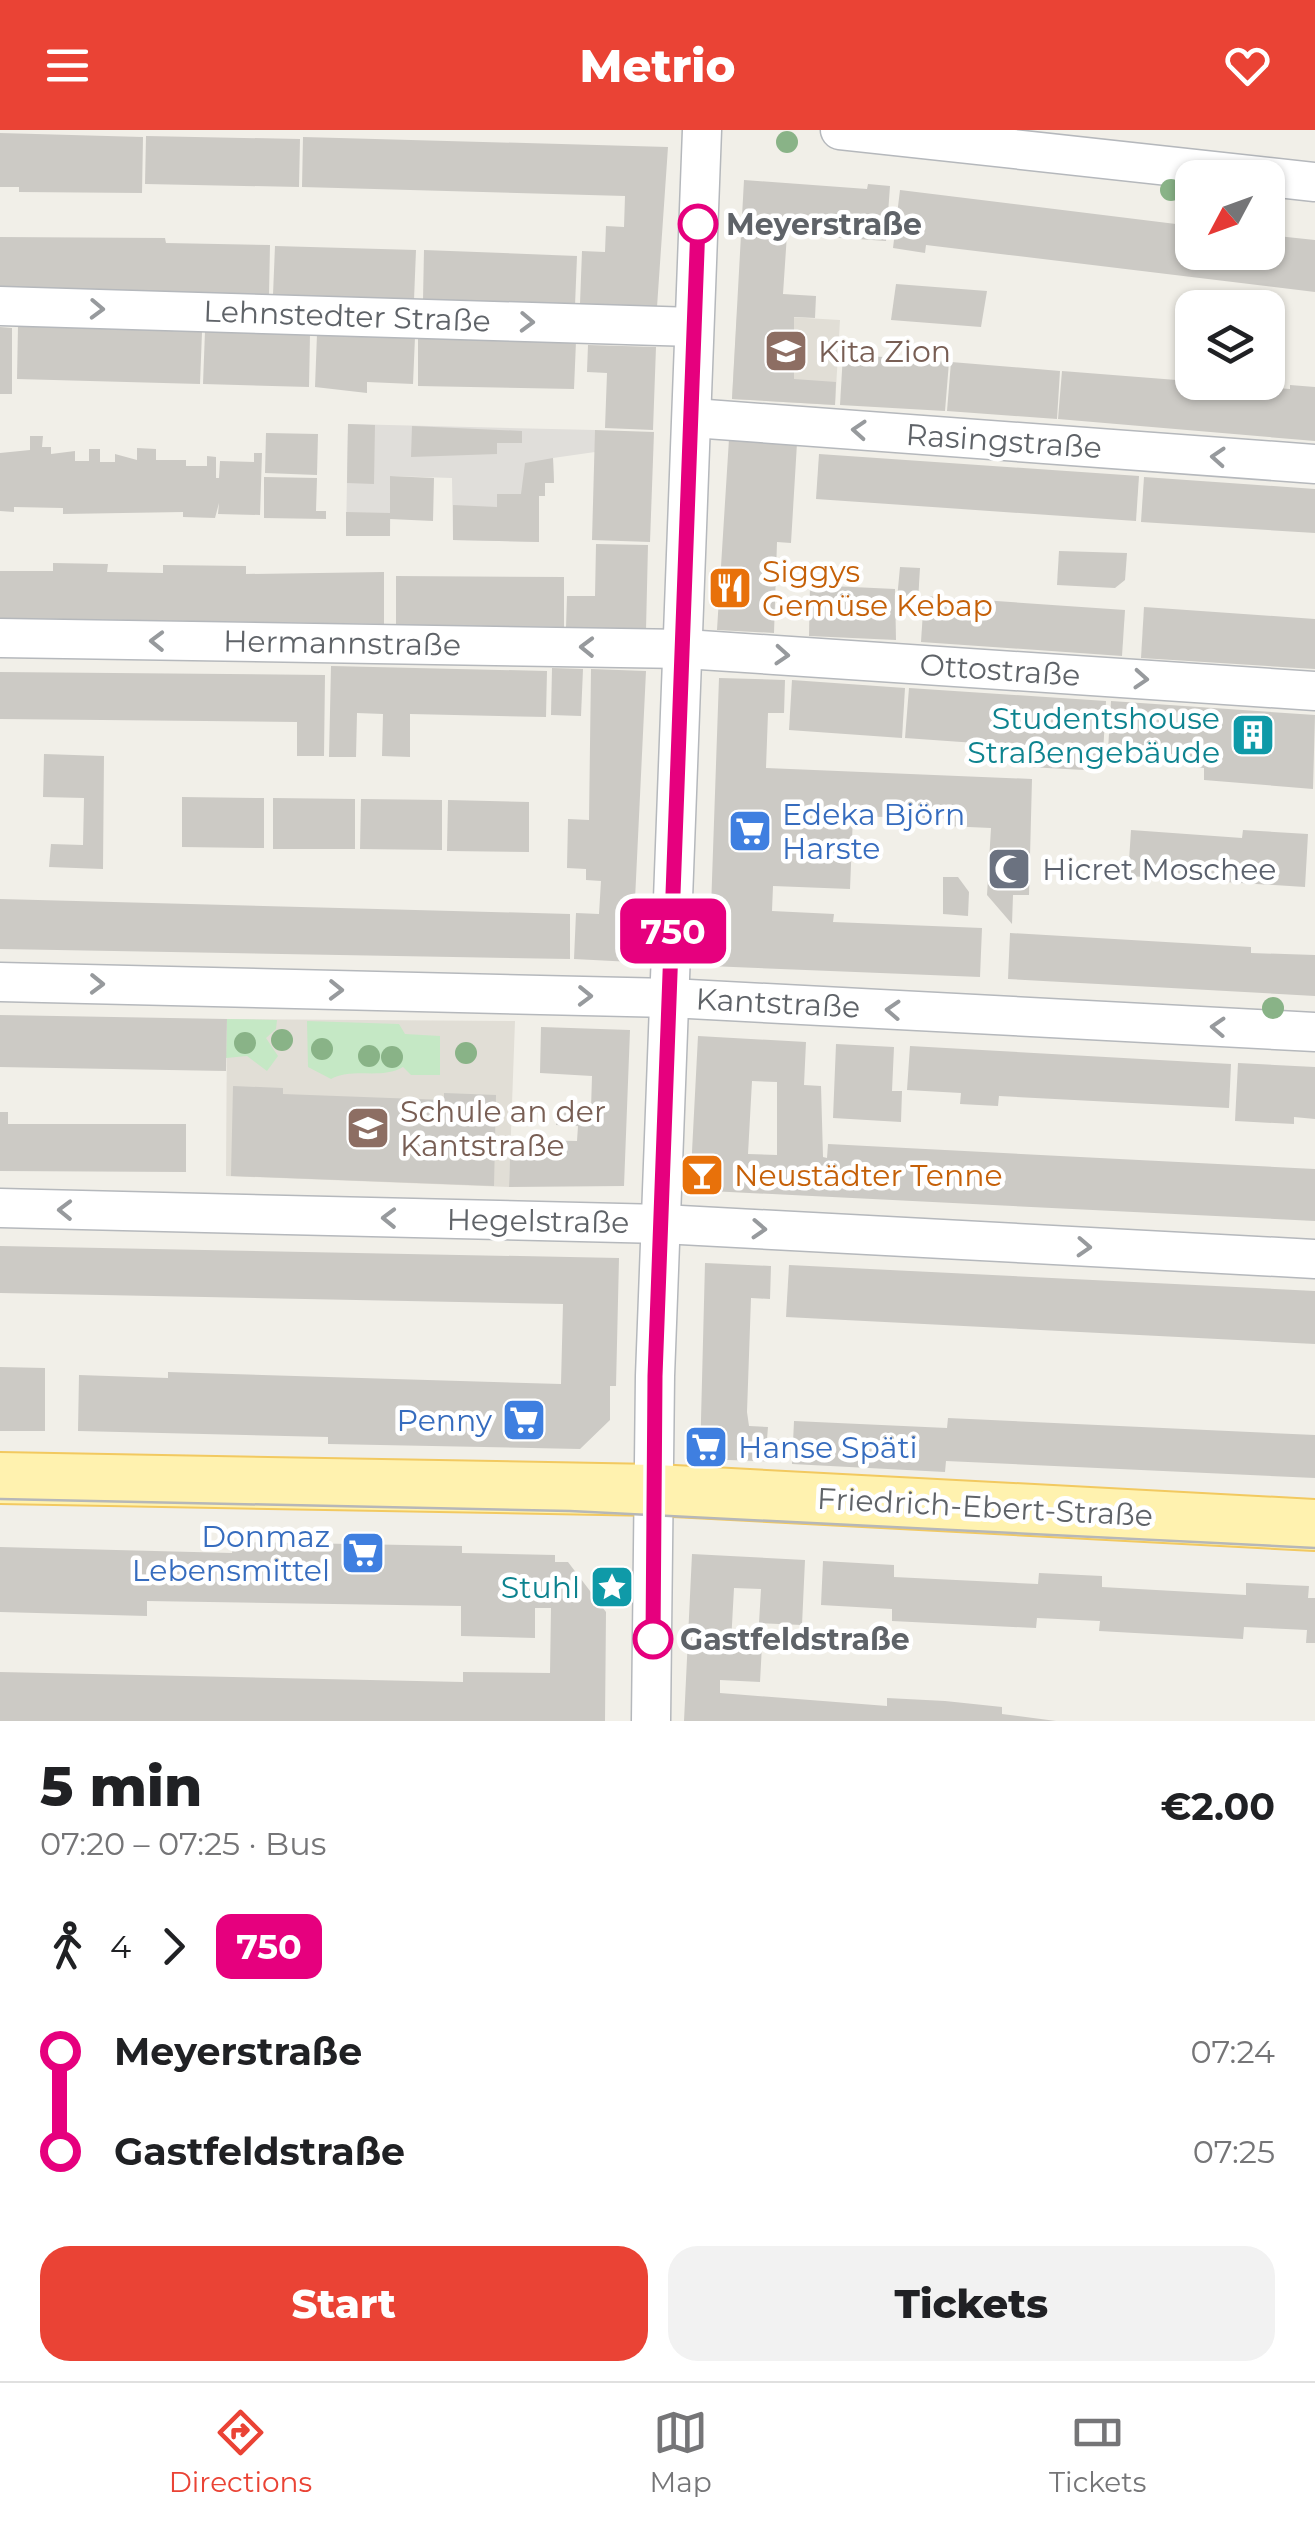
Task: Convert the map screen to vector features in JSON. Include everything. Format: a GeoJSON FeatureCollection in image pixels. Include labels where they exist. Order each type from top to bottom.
{"type":"FeatureCollection","features":[{"type":"Feature","properties":{"kind":"main road","name":"Friedrich-Ebert-Straße"},"geometry":{"type":"LineString","coordinates":[[0,1478],[655,1506],[1315,1525]]}},
{"type":"Feature","properties":{"kind":"main road","name":"Friedrich-Ebert-Straße"},"geometry":{"type":"LineString","coordinates":[[0,1507],[655,1506],[1315,1555]]}},
{"type":"Feature","properties":{"kind":"street"},"geometry":{"type":"LineString","coordinates":[[651,1721],[662,1224],[702,130]]}},
{"type":"Feature","properties":{"kind":"street"},"geometry":{"type":"LineString","coordinates":[[840,130],[1315,182]]}},
{"type":"Feature","properties":{"kind":"street","name":"Lehnstedter Straße"},"geometry":{"type":"LineString","coordinates":[[0,306],[694,327]]}},
{"type":"Feature","properties":{"kind":"street","name":"Rasingstraße"},"geometry":{"type":"LineString","coordinates":[[693,418],[1315,464]]}},
{"type":"Feature","properties":{"kind":"street","name":"Hermannstraße"},"geometry":{"type":"LineString","coordinates":[[0,638],[684,648]]}},
{"type":"Feature","properties":{"kind":"street","name":"Ottostraße"},"geometry":{"type":"LineString","coordinates":[[684,648],[1315,691]]}},
{"type":"Feature","properties":{"kind":"street","name":"Kantstraße"},"geometry":{"type":"LineString","coordinates":[[0,982],[670,998],[1315,1032]]}},
{"type":"Feature","properties":{"kind":"street","name":"Hegelstraße"},"geometry":{"type":"LineString","coordinates":[[0,1208],[662,1224],[1315,1259]]}},
{"type":"Feature","properties":{"kind":"shaded area","name":"Kita Zion"},"geometry":{"type":"Polygon","coordinates":[[[737,314],[840,320],[835,405],[732,399],[737,314]]]}},
{"type":"Feature","properties":{"kind":"shaded area"},"geometry":{"type":"Polygon","coordinates":[[[348,424],[595,430],[595,452],[553,458],[554,483],[545,483],[539,496],[539,542],[453,540],[452,478],[391,476],[390,536],[346,536],[348,424]]]}},
{"type":"Feature","properties":{"kind":"shaded area","name":"Schule an der Kantstraße"},"geometry":{"type":"Polygon","coordinates":[[[227,1019],[515,1021],[509,1187],[226,1176],[227,1019]]]}},
{"type":"Feature","properties":{"kind":"green space"},"geometry":{"type":"Polygon","coordinates":[[[227,1019],[277,1020],[276,1029],[266,1038],[278,1056],[267,1071],[247,1056],[226,1058],[227,1019]]]}},
{"type":"Feature","properties":{"kind":"green space"},"geometry":{"type":"Polygon","coordinates":[[[307,1021],[399,1024],[405,1034],[440,1036],[440,1075],[411,1075],[403,1067],[386,1073],[348,1074],[331,1079],[308,1067],[307,1021]]]}},
{"type":"Feature","properties":{"kind":"building"},"geometry":{"type":"Polygon","coordinates":[[[0,133],[143,137],[142,193],[19,192],[19,187],[0,187],[0,133]]]}},
{"type":"Feature","properties":{"kind":"building"},"geometry":{"type":"Polygon","coordinates":[[[146,136],[300,139],[299,187],[145,184],[146,136]]]}},
{"type":"Feature","properties":{"kind":"building"},"geometry":{"type":"Polygon","coordinates":[[[303,137],[668,147],[657,307],[580,304],[582,251],[605,252],[606,226],[624,227],[625,196],[302,187],[303,137]]]}},
{"type":"Feature","properties":{"kind":"building"},"geometry":{"type":"Polygon","coordinates":[[[744,180],[867,189],[868,184],[890,186],[886,241],[787,234],[783,294],[816,296],[815,318],[794,317],[794,379],[836,382],[835,405],[732,399],[744,180]]]}},
{"type":"Feature","properties":{"kind":"building"},"geometry":{"type":"Polygon","coordinates":[[[900,190],[1175,224],[1175,270],[1285,270],[1285,237],[1315,240],[1315,292],[926,245],[925,253],[893,248],[900,190]]]}},
{"type":"Feature","properties":{"kind":"building"},"geometry":{"type":"Polygon","coordinates":[[[0,237],[165,238],[166,243],[270,245],[269,295],[0,288],[0,237]]]}},
{"type":"Feature","properties":{"kind":"building"},"geometry":{"type":"Polygon","coordinates":[[[275,246],[416,250],[414,300],[273,295],[275,246]]]}},
{"type":"Feature","properties":{"kind":"building"},"geometry":{"type":"Polygon","coordinates":[[[424,250],[577,256],[575,306],[423,300],[424,250]]]}},
{"type":"Feature","properties":{"kind":"building"},"geometry":{"type":"Polygon","coordinates":[[[896,284],[987,291],[981,327],[891,320],[896,284]]]}},
{"type":"Feature","properties":{"kind":"building"},"geometry":{"type":"Polygon","coordinates":[[[18,326],[202,332],[200,384],[17,379],[18,326]]]}},
{"type":"Feature","properties":{"kind":"building"},"geometry":{"type":"Polygon","coordinates":[[[0,327],[12,328],[12,394],[0,394],[0,327]]]}},
{"type":"Feature","properties":{"kind":"building"},"geometry":{"type":"Polygon","coordinates":[[[205,331],[310,334],[309,387],[203,384],[205,331]]]}},
{"type":"Feature","properties":{"kind":"building"},"geometry":{"type":"Polygon","coordinates":[[[317,334],[415,337],[413,384],[367,382],[367,393],[315,387],[317,334]]]}},
{"type":"Feature","properties":{"kind":"building"},"geometry":{"type":"Polygon","coordinates":[[[418,337],[576,341],[574,389],[418,386],[418,337]]]}},
{"type":"Feature","properties":{"kind":"building"},"geometry":{"type":"Polygon","coordinates":[[[588,345],[656,347],[653,430],[605,428],[607,373],[587,372],[588,345]]]}},
{"type":"Feature","properties":{"kind":"building"},"geometry":{"type":"Polygon","coordinates":[[[843,354],[949,362],[945,411],[840,405],[843,354]]]}},
{"type":"Feature","properties":{"kind":"building"},"geometry":{"type":"Polygon","coordinates":[[[951,362],[1060,371],[1057,419],[947,411],[951,362]]]}},
{"type":"Feature","properties":{"kind":"building"},"geometry":{"type":"Polygon","coordinates":[[[1062,371],[1175,380],[1175,400],[1285,400],[1285,389],[1290,389],[1290,385],[1315,387],[1315,441],[1058,419],[1062,371]]]}},
{"type":"Feature","properties":{"kind":"building"},"geometry":{"type":"Polygon","coordinates":[[[348,424],[375,425],[374,484],[347,483],[348,424]]]}},
{"type":"Feature","properties":{"kind":"building"},"geometry":{"type":"Polygon","coordinates":[[[412,426],[522,431],[522,443],[497,443],[497,454],[411,457],[412,426]]]}},
{"type":"Feature","properties":{"kind":"building"},"geometry":{"type":"Polygon","coordinates":[[[595,430],[654,432],[650,542],[592,540],[595,430]]]}},
{"type":"Feature","properties":{"kind":"building"},"geometry":{"type":"Polygon","coordinates":[[[266,433],[318,434],[317,475],[265,473],[266,433]]]}},
{"type":"Feature","properties":{"kind":"building"},"geometry":{"type":"Polygon","coordinates":[[[30,436],[43,436],[42,447],[51,447],[51,454],[75,451],[75,461],[89,461],[89,449],[100,449],[100,462],[115,462],[115,454],[137,460],[137,448],[156,449],[156,460],[186,460],[186,466],[207,466],[207,456],[216,457],[216,478],[220,461],[254,462],[254,453],[262,453],[260,515],[218,514],[219,503],[215,518],[183,517],[183,512],[63,514],[63,508],[14,507],[14,512],[0,511],[0,453],[30,450],[30,436]]]}},
{"type":"Feature","properties":{"kind":"building"},"geometry":{"type":"Polygon","coordinates":[[[729,439],[797,443],[791,543],[777,542],[774,633],[717,630],[729,439]]]}},
{"type":"Feature","properties":{"kind":"building"},"geometry":{"type":"Polygon","coordinates":[[[819,454],[1139,476],[1136,521],[816,499],[819,454]]]}},
{"type":"Feature","properties":{"kind":"building"},"geometry":{"type":"Polygon","coordinates":[[[553,458],[554,483],[545,483],[545,496],[539,496],[539,542],[453,540],[453,505],[497,507],[497,494],[521,494],[525,463],[553,458]]]}},
{"type":"Feature","properties":{"kind":"building"},"geometry":{"type":"Polygon","coordinates":[[[390,476],[434,478],[433,521],[390,519],[390,536],[346,536],[346,512],[390,513],[390,476]]]}},
{"type":"Feature","properties":{"kind":"building"},"geometry":{"type":"Polygon","coordinates":[[[264,477],[317,478],[316,511],[326,511],[326,519],[264,518],[264,477]]]}},
{"type":"Feature","properties":{"kind":"building"},"geometry":{"type":"Polygon","coordinates":[[[1144,477],[1315,489],[1315,533],[1141,522],[1144,477]]]}},
{"type":"Feature","properties":{"kind":"building"},"geometry":{"type":"Polygon","coordinates":[[[596,544],[648,545],[646,630],[566,628],[567,596],[595,596],[596,544]]]}},
{"type":"Feature","properties":{"kind":"building"},"geometry":{"type":"Polygon","coordinates":[[[1059,551],[1127,553],[1125,580],[1115,588],[1057,585],[1059,551]]]}},
{"type":"Feature","properties":{"kind":"building"},"geometry":{"type":"Polygon","coordinates":[[[53,563],[108,564],[107,572],[163,573],[163,565],[246,566],[246,574],[384,572],[384,624],[0,618],[0,571],[53,571],[53,563]]]}},
{"type":"Feature","properties":{"kind":"building"},"geometry":{"type":"Polygon","coordinates":[[[900,567],[920,568],[918,601],[897,599],[900,567]]]}},
{"type":"Feature","properties":{"kind":"building"},"geometry":{"type":"Polygon","coordinates":[[[396,576],[564,577],[564,627],[396,625],[396,576]]]}},
{"type":"Feature","properties":{"kind":"building"},"geometry":{"type":"Polygon","coordinates":[[[810,585],[895,589],[896,640],[809,636],[810,585]]]}},
{"type":"Feature","properties":{"kind":"building"},"geometry":{"type":"Polygon","coordinates":[[[924,596],[1125,610],[1122,656],[921,642],[924,596]]]}},
{"type":"Feature","properties":{"kind":"building"},"geometry":{"type":"Polygon","coordinates":[[[1144,607],[1315,619],[1315,669],[1141,658],[1144,607]]]}},
{"type":"Feature","properties":{"kind":"building"},"geometry":{"type":"Polygon","coordinates":[[[331,666],[547,671],[546,717],[410,714],[410,757],[382,756],[383,714],[357,713],[356,757],[329,757],[331,666]]]}},
{"type":"Feature","properties":{"kind":"building"},"geometry":{"type":"Polygon","coordinates":[[[552,668],[583,669],[581,716],[551,715],[552,668]]]}},
{"type":"Feature","properties":{"kind":"building"},"geometry":{"type":"Polygon","coordinates":[[[591,669],[646,671],[632,962],[574,959],[576,913],[599,914],[601,881],[586,880],[586,869],[567,868],[568,819],[589,820],[591,669]]]}},
{"type":"Feature","properties":{"kind":"building"},"geometry":{"type":"Polygon","coordinates":[[[0,672],[325,675],[324,756],[297,756],[297,722],[0,719],[0,672]]]}},
{"type":"Feature","properties":{"kind":"building"},"geometry":{"type":"Polygon","coordinates":[[[719,678],[785,680],[784,713],[768,713],[766,768],[1032,779],[1029,895],[1013,895],[1012,924],[987,895],[991,828],[946,826],[947,819],[853,816],[850,889],[773,886],[772,911],[834,914],[833,922],[982,928],[980,977],[709,966],[719,678]]]}},
{"type":"Feature","properties":{"kind":"building"},"geometry":{"type":"Polygon","coordinates":[[[792,680],[905,688],[902,738],[789,730],[792,680]]]}},
{"type":"Feature","properties":{"kind":"building"},"geometry":{"type":"Polygon","coordinates":[[[909,688],[1106,701],[1102,771],[1029,767],[1031,747],[905,738],[909,688]]]}},
{"type":"Feature","properties":{"kind":"building","name":"Studentshouse Straßengebäude"},"geometry":{"type":"Polygon","coordinates":[[[1111,701],[1315,715],[1313,789],[1204,780],[1204,768],[1188,766],[1190,755],[1108,750],[1111,701]]]}},
{"type":"Feature","properties":{"kind":"building"},"geometry":{"type":"Polygon","coordinates":[[[44,754],[104,756],[103,869],[49,867],[51,844],[83,845],[84,798],[43,797],[44,754]]]}},
{"type":"Feature","properties":{"kind":"building"},"geometry":{"type":"Polygon","coordinates":[[[182,797],[264,798],[264,848],[182,847],[182,797]]]}},
{"type":"Feature","properties":{"kind":"building"},"geometry":{"type":"Polygon","coordinates":[[[273,798],[355,799],[355,849],[273,849],[273,798]]]}},
{"type":"Feature","properties":{"kind":"building"},"geometry":{"type":"Polygon","coordinates":[[[361,799],[442,800],[442,850],[360,849],[361,799]]]}},
{"type":"Feature","properties":{"kind":"building"},"geometry":{"type":"Polygon","coordinates":[[[448,800],[529,802],[529,852],[447,851],[448,800]]]}},
{"type":"Feature","properties":{"kind":"building"},"geometry":{"type":"Polygon","coordinates":[[[1131,830],[1242,838],[1243,830],[1308,834],[1305,887],[1128,876],[1131,830]]]}},
{"type":"Feature","properties":{"kind":"building"},"geometry":{"type":"Polygon","coordinates":[[[943,877],[958,877],[969,892],[968,916],[943,914],[943,877]]]}},
{"type":"Feature","properties":{"kind":"building"},"geometry":{"type":"Polygon","coordinates":[[[0,899],[570,914],[570,959],[0,949],[0,899]]]}},
{"type":"Feature","properties":{"kind":"building"},"geometry":{"type":"Polygon","coordinates":[[[1010,933],[1251,947],[1251,953],[1315,955],[1315,996],[1008,979],[1010,933]]]}},
{"type":"Feature","properties":{"kind":"building"},"geometry":{"type":"Polygon","coordinates":[[[0,1015],[227,1019],[226,1071],[0,1067],[0,1015]]]}},
{"type":"Feature","properties":{"kind":"building"},"geometry":{"type":"Polygon","coordinates":[[[541,1027],[630,1030],[624,1186],[509,1187],[510,1157],[532,1157],[532,1140],[577,1141],[578,1126],[556,1125],[557,1108],[591,1109],[592,1076],[540,1073],[541,1027]]]}},
{"type":"Feature","properties":{"kind":"building"},"geometry":{"type":"Polygon","coordinates":[[[698,1036],[806,1042],[804,1085],[821,1086],[823,1157],[827,1158],[828,1144],[1315,1169],[1315,1221],[690,1190],[698,1036]],[[752,1081],[748,1154],[777,1155],[777,1082],[752,1081]]]}},
{"type":"Feature","properties":{"kind":"building"},"geometry":{"type":"Polygon","coordinates":[[[836,1044],[894,1047],[892,1091],[902,1091],[901,1122],[833,1118],[836,1044]]]}},
{"type":"Feature","properties":{"kind":"building"},"geometry":{"type":"Polygon","coordinates":[[[910,1046],[1231,1064],[1229,1108],[999,1096],[998,1106],[960,1104],[961,1093],[907,1090],[910,1046]]]}},
{"type":"Feature","properties":{"kind":"building"},"geometry":{"type":"Polygon","coordinates":[[[1238,1063],[1315,1067],[1315,1119],[1294,1117],[1294,1124],[1235,1121],[1238,1063]]]}},
{"type":"Feature","properties":{"kind":"building"},"geometry":{"type":"Polygon","coordinates":[[[233,1086],[283,1088],[283,1094],[444,1100],[444,1093],[496,1095],[494,1186],[231,1176],[233,1086]]]}},
{"type":"Feature","properties":{"kind":"building"},"geometry":{"type":"Polygon","coordinates":[[[0,1112],[8,1112],[8,1124],[186,1124],[186,1172],[0,1171],[0,1112]]]}},
{"type":"Feature","properties":{"kind":"building"},"geometry":{"type":"Polygon","coordinates":[[[0,1246],[619,1258],[616,1386],[610,1386],[610,1420],[580,1449],[328,1444],[328,1437],[78,1431],[79,1375],[168,1378],[168,1372],[561,1384],[563,1304],[0,1293],[0,1246]]]}},
{"type":"Feature","properties":{"kind":"building"},"geometry":{"type":"Polygon","coordinates":[[[705,1263],[771,1266],[770,1299],[751,1298],[747,1412],[749,1426],[768,1427],[767,1439],[786,1440],[785,1462],[700,1459],[705,1263]]]}},
{"type":"Feature","properties":{"kind":"building"},"geometry":{"type":"Polygon","coordinates":[[[789,1265],[1315,1291],[1315,1344],[786,1317],[789,1265]]]}},
{"type":"Feature","properties":{"kind":"building"},"geometry":{"type":"Polygon","coordinates":[[[0,1367],[45,1368],[45,1431],[0,1431],[0,1367]]]}},
{"type":"Feature","properties":{"kind":"building"},"geometry":{"type":"Polygon","coordinates":[[[948,1418],[1315,1435],[1315,1478],[946,1461],[945,1472],[792,1464],[794,1421],[947,1428],[948,1418]]]}},
{"type":"Feature","properties":{"kind":"building"},"geometry":{"type":"Polygon","coordinates":[[[233,1542],[462,1546],[462,1553],[555,1555],[555,1562],[568,1562],[606,1612],[605,1721],[0,1721],[0,1672],[463,1682],[463,1672],[550,1673],[551,1608],[535,1608],[535,1638],[461,1636],[461,1606],[147,1601],[147,1616],[0,1612],[0,1547],[232,1553],[233,1542]]]}},
{"type":"Feature","properties":{"kind":"building"},"geometry":{"type":"Polygon","coordinates":[[[692,1554],[805,1560],[802,1625],[759,1623],[761,1589],[734,1588],[731,1643],[762,1645],[760,1682],[720,1680],[720,1693],[887,1706],[887,1698],[945,1701],[1002,1707],[1002,1714],[1056,1721],[684,1721],[692,1554]]]}},
{"type":"Feature","properties":{"kind":"building"},"geometry":{"type":"Polygon","coordinates":[[[823,1561],[894,1565],[894,1577],[1038,1584],[1039,1573],[1102,1576],[1102,1587],[1246,1595],[1246,1583],[1309,1586],[1308,1598],[1315,1598],[1315,1643],[1306,1643],[1307,1630],[1244,1627],[1243,1639],[1099,1631],[1100,1621],[1037,1618],[1036,1628],[892,1621],[892,1609],[821,1605],[823,1561]]]}},
{"type":"Feature","properties":{"kind":"tram line"},"geometry":{"type":"LineString","coordinates":[[0,1499],[570,1511],[1315,1548]]}},
{"type":"Feature","properties":{"kind":"bus line","name":"750"},"geometry":{"type":"LineString","coordinates":[[653,1639],[655,1376],[698,224]]}},
{"type":"Feature","properties":{"kind":"place","name":"Meyerstraße"},"geometry":{"type":"Point","coordinates":[698,224]}},
{"type":"Feature","properties":{"kind":"place","name":"Kita Zion"},"geometry":{"type":"Point","coordinates":[786,351]}},
{"type":"Feature","properties":{"kind":"place","name":"Siggys Gemüse Kebap"},"geometry":{"type":"Point","coordinates":[730,588]}},
{"type":"Feature","properties":{"kind":"place","name":"Studentshouse Straßengebäude"},"geometry":{"type":"Point","coordinates":[1253,735]}},
{"type":"Feature","properties":{"kind":"place","name":"Edeka Björn Harste"},"geometry":{"type":"Point","coordinates":[750,831]}},
{"type":"Feature","properties":{"kind":"place","name":"Hicret Moschee"},"geometry":{"type":"Point","coordinates":[1009,869]}},
{"type":"Feature","properties":{"kind":"place","name":"Schule an der Kantstraße"},"geometry":{"type":"Point","coordinates":[368,1128]}},
{"type":"Feature","properties":{"kind":"place","name":"Neustädter Tenne"},"geometry":{"type":"Point","coordinates":[702,1175]}},
{"type":"Feature","properties":{"kind":"place","name":"Penny"},"geometry":{"type":"Point","coordinates":[524,1420]}},
{"type":"Feature","properties":{"kind":"place","name":"Hanse Späti"},"geometry":{"type":"Point","coordinates":[706,1447]}},
{"type":"Feature","properties":{"kind":"place","name":"Donmaz Lebensmittel"},"geometry":{"type":"Point","coordinates":[363,1553]}},
{"type":"Feature","properties":{"kind":"place","name":"Stuhl"},"geometry":{"type":"Point","coordinates":[612,1587]}},
{"type":"Feature","properties":{"kind":"place","name":"Gastfeldstraße"},"geometry":{"type":"Point","coordinates":[653,1639]}}]}
